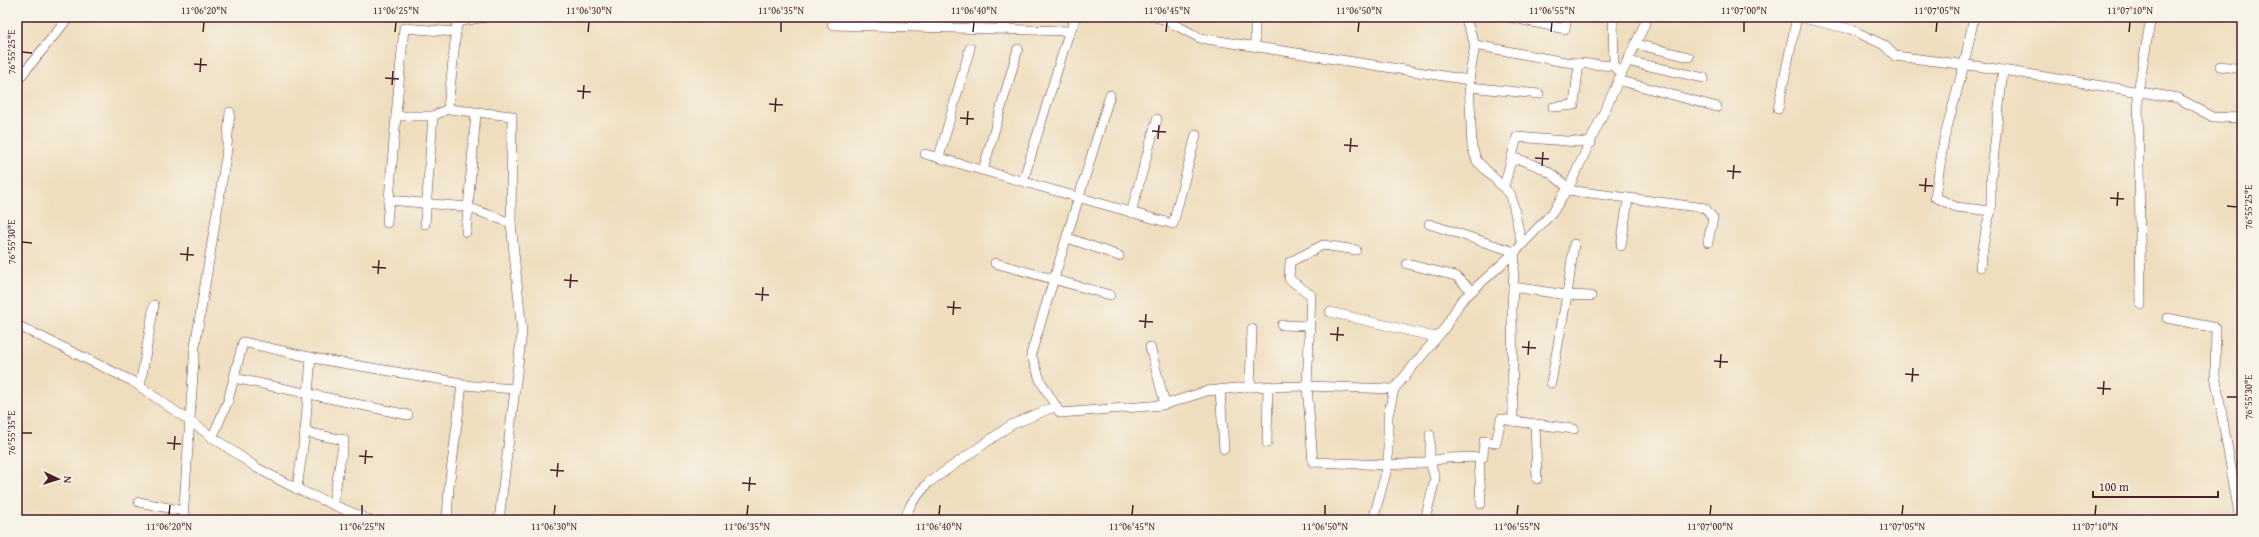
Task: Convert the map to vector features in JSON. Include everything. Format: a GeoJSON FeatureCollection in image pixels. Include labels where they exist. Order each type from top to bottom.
{"type":"FeatureCollection","features":[{"type":"Feature","properties":{"kind":"street"},"geometry":{"type":"LineString","coordinates":[[17,80],[69,17]]}},
{"type":"Feature","properties":{"kind":"street"},"geometry":{"type":"LineString","coordinates":[[448,109],[457,22],[485,17]]}},
{"type":"Feature","properties":{"kind":"street"},"geometry":{"type":"LineString","coordinates":[[1023,181],[1076,17]]}},
{"type":"Feature","properties":{"kind":"street"},"geometry":{"type":"LineString","coordinates":[[1154,17],[1164,19],[1200,38],[1255,46],[1469,84],[1539,94]]}},
{"type":"Feature","properties":{"kind":"street"},"geometry":{"type":"LineString","coordinates":[[1255,17],[1255,46]]}},
{"type":"Feature","properties":{"kind":"street"},"geometry":{"type":"LineString","coordinates":[[1465,17],[1475,45],[1469,84],[1472,147],[1477,161],[1511,195],[1522,245]]}},
{"type":"Feature","properties":{"kind":"street"},"geometry":{"type":"LineString","coordinates":[[1509,17],[1565,29],[1567,17]]}},
{"type":"Feature","properties":{"kind":"street"},"geometry":{"type":"LineString","coordinates":[[1613,17],[1614,66],[1620,77],[1717,107]]}},
{"type":"Feature","properties":{"kind":"street"},"geometry":{"type":"LineString","coordinates":[[1373,520],[1388,465],[1388,416],[1394,389],[1444,329],[1461,301],[1515,252],[1552,213],[1567,189],[1591,142],[1648,17]]}},
{"type":"Feature","properties":{"kind":"street"},"geometry":{"type":"LineString","coordinates":[[1778,109],[1798,17],[1850,29],[1884,46],[1895,56],[2003,70],[2178,98],[2213,117],[2242,118]]}},
{"type":"Feature","properties":{"kind":"street"},"geometry":{"type":"LineString","coordinates":[[1974,17],[1964,65],[1944,139],[1935,197],[1956,207],[1991,211]]}},
{"type":"Feature","properties":{"kind":"street"},"geometry":{"type":"LineString","coordinates":[[2141,305],[2138,92],[2151,17]]}},
{"type":"Feature","properties":{"kind":"street"},"geometry":{"type":"LineString","coordinates":[[832,25],[1070,32]]}},
{"type":"Feature","properties":{"kind":"street"},"geometry":{"type":"LineString","coordinates":[[387,223],[404,28],[456,32]]}},
{"type":"Feature","properties":{"kind":"street"},"geometry":{"type":"LineString","coordinates":[[1636,44],[1689,57]]}},
{"type":"Feature","properties":{"kind":"street"},"geometry":{"type":"LineString","coordinates":[[1475,45],[1579,63],[1614,66]]}},
{"type":"Feature","properties":{"kind":"street"},"geometry":{"type":"LineString","coordinates":[[938,157],[970,48]]}},
{"type":"Feature","properties":{"kind":"street"},"geometry":{"type":"LineString","coordinates":[[983,170],[1018,48]]}},
{"type":"Feature","properties":{"kind":"street"},"geometry":{"type":"LineString","coordinates":[[1627,61],[1704,78]]}},
{"type":"Feature","properties":{"kind":"street"},"geometry":{"type":"LineString","coordinates":[[1553,107],[1574,105],[1579,63]]}},
{"type":"Feature","properties":{"kind":"street"},"geometry":{"type":"LineString","coordinates":[[2220,66],[2242,68]]}},
{"type":"Feature","properties":{"kind":"street"},"geometry":{"type":"LineString","coordinates":[[1980,267],[1987,224],[1991,211],[1991,180],[2003,70]]}},
{"type":"Feature","properties":{"kind":"street"},"geometry":{"type":"LineString","coordinates":[[1110,95],[1068,238],[1031,354],[1041,382],[1060,413],[1165,404],[1207,391],[1250,387],[1307,386],[1394,389]]}},
{"type":"Feature","properties":{"kind":"street"},"geometry":{"type":"LineString","coordinates":[[396,116],[433,116],[448,109],[476,114],[512,116],[511,223],[522,332],[499,520]]}},
{"type":"Feature","properties":{"kind":"street"},"geometry":{"type":"LineString","coordinates":[[139,502],[184,516],[189,420],[195,346],[225,165],[230,112]]}},
{"type":"Feature","properties":{"kind":"street"},"geometry":{"type":"LineString","coordinates":[[466,232],[476,114]]}},
{"type":"Feature","properties":{"kind":"street"},"geometry":{"type":"LineString","coordinates":[[425,224],[433,116]]}},
{"type":"Feature","properties":{"kind":"street"},"geometry":{"type":"LineString","coordinates":[[1131,213],[1157,119]]}},
{"type":"Feature","properties":{"kind":"street"},"geometry":{"type":"LineString","coordinates":[[925,154],[1173,224],[1196,135]]}},
{"type":"Feature","properties":{"kind":"street"},"geometry":{"type":"LineString","coordinates":[[1502,185],[1505,183],[1511,162],[1512,148],[1517,137],[1591,142]]}},
{"type":"Feature","properties":{"kind":"street"},"geometry":{"type":"LineString","coordinates":[[1511,162],[1518,159],[1535,164],[1552,172],[1567,189],[1628,199],[1705,208],[1713,218],[1708,242]]}},
{"type":"Feature","properties":{"kind":"street"},"geometry":{"type":"LineString","coordinates":[[1621,246],[1628,199]]}},
{"type":"Feature","properties":{"kind":"street"},"geometry":{"type":"LineString","coordinates":[[389,200],[467,206],[511,223]]}},
{"type":"Feature","properties":{"kind":"street"},"geometry":{"type":"LineString","coordinates":[[1429,224],[1515,252]]}},
{"type":"Feature","properties":{"kind":"street"},"geometry":{"type":"LineString","coordinates":[[1068,238],[1119,256]]}},
{"type":"Feature","properties":{"kind":"street"},"geometry":{"type":"LineString","coordinates":[[1551,383],[1567,295],[1574,244]]}},
{"type":"Feature","properties":{"kind":"street"},"geometry":{"type":"LineString","coordinates":[[1356,250],[1323,245],[1290,262],[1289,279],[1311,295],[1307,386],[1313,462],[1388,465],[1446,458],[1480,457]]}},
{"type":"Feature","properties":{"kind":"street"},"geometry":{"type":"LineString","coordinates":[[1512,421],[1513,287],[1515,252]]}},
{"type":"Feature","properties":{"kind":"street"},"geometry":{"type":"LineString","coordinates":[[995,263],[1110,295]]}},
{"type":"Feature","properties":{"kind":"street"},"geometry":{"type":"LineString","coordinates":[[1407,264],[1456,276],[1472,291]]}},
{"type":"Feature","properties":{"kind":"street"},"geometry":{"type":"LineString","coordinates":[[1513,287],[1567,295],[1591,296]]}},
{"type":"Feature","properties":{"kind":"street"},"geometry":{"type":"LineString","coordinates":[[140,386],[154,305]]}},
{"type":"Feature","properties":{"kind":"street"},"geometry":{"type":"LineString","coordinates":[[1330,312],[1435,338]]}},
{"type":"Feature","properties":{"kind":"street"},"geometry":{"type":"LineString","coordinates":[[2167,318],[2216,328],[2215,375],[2240,520]]}},
{"type":"Feature","properties":{"kind":"street"},"geometry":{"type":"LineString","coordinates":[[17,325],[140,386],[212,438],[257,468],[297,488],[369,520]]}},
{"type":"Feature","properties":{"kind":"street"},"geometry":{"type":"LineString","coordinates":[[1282,325],[1309,326]]}},
{"type":"Feature","properties":{"kind":"street"},"geometry":{"type":"LineString","coordinates":[[1250,387],[1252,329]]}},
{"type":"Feature","properties":{"kind":"street"},"geometry":{"type":"LineString","coordinates":[[212,438],[224,412],[243,342],[311,357],[456,382],[462,386],[515,389]]}},
{"type":"Feature","properties":{"kind":"street"},"geometry":{"type":"LineString","coordinates":[[1150,347],[1165,404]]}},
{"type":"Feature","properties":{"kind":"street"},"geometry":{"type":"LineString","coordinates":[[297,488],[305,432],[311,357]]}},
{"type":"Feature","properties":{"kind":"street"},"geometry":{"type":"LineString","coordinates":[[234,378],[308,395],[408,415]]}},
{"type":"Feature","properties":{"kind":"street"},"geometry":{"type":"LineString","coordinates":[[447,520],[448,487],[462,386]]}},
{"type":"Feature","properties":{"kind":"street"},"geometry":{"type":"LineString","coordinates":[[1267,444],[1268,386]]}},
{"type":"Feature","properties":{"kind":"street"},"geometry":{"type":"LineString","coordinates":[[1220,390],[1224,449]]}},
{"type":"Feature","properties":{"kind":"street"},"geometry":{"type":"LineString","coordinates":[[904,520],[911,504],[928,483],[1012,425],[1056,406]]}},
{"type":"Feature","properties":{"kind":"street"},"geometry":{"type":"LineString","coordinates":[[1481,504],[1480,457],[1482,457],[1484,442],[1496,443],[1501,419],[1574,428]]}},
{"type":"Feature","properties":{"kind":"street"},"geometry":{"type":"LineString","coordinates":[[1536,424],[1538,479]]}},
{"type":"Feature","properties":{"kind":"street"},"geometry":{"type":"LineString","coordinates":[[305,432],[344,440],[333,503]]}},
{"type":"Feature","properties":{"kind":"street"},"geometry":{"type":"LineString","coordinates":[[1425,520],[1435,480],[1430,461],[1430,435]]}}]}
